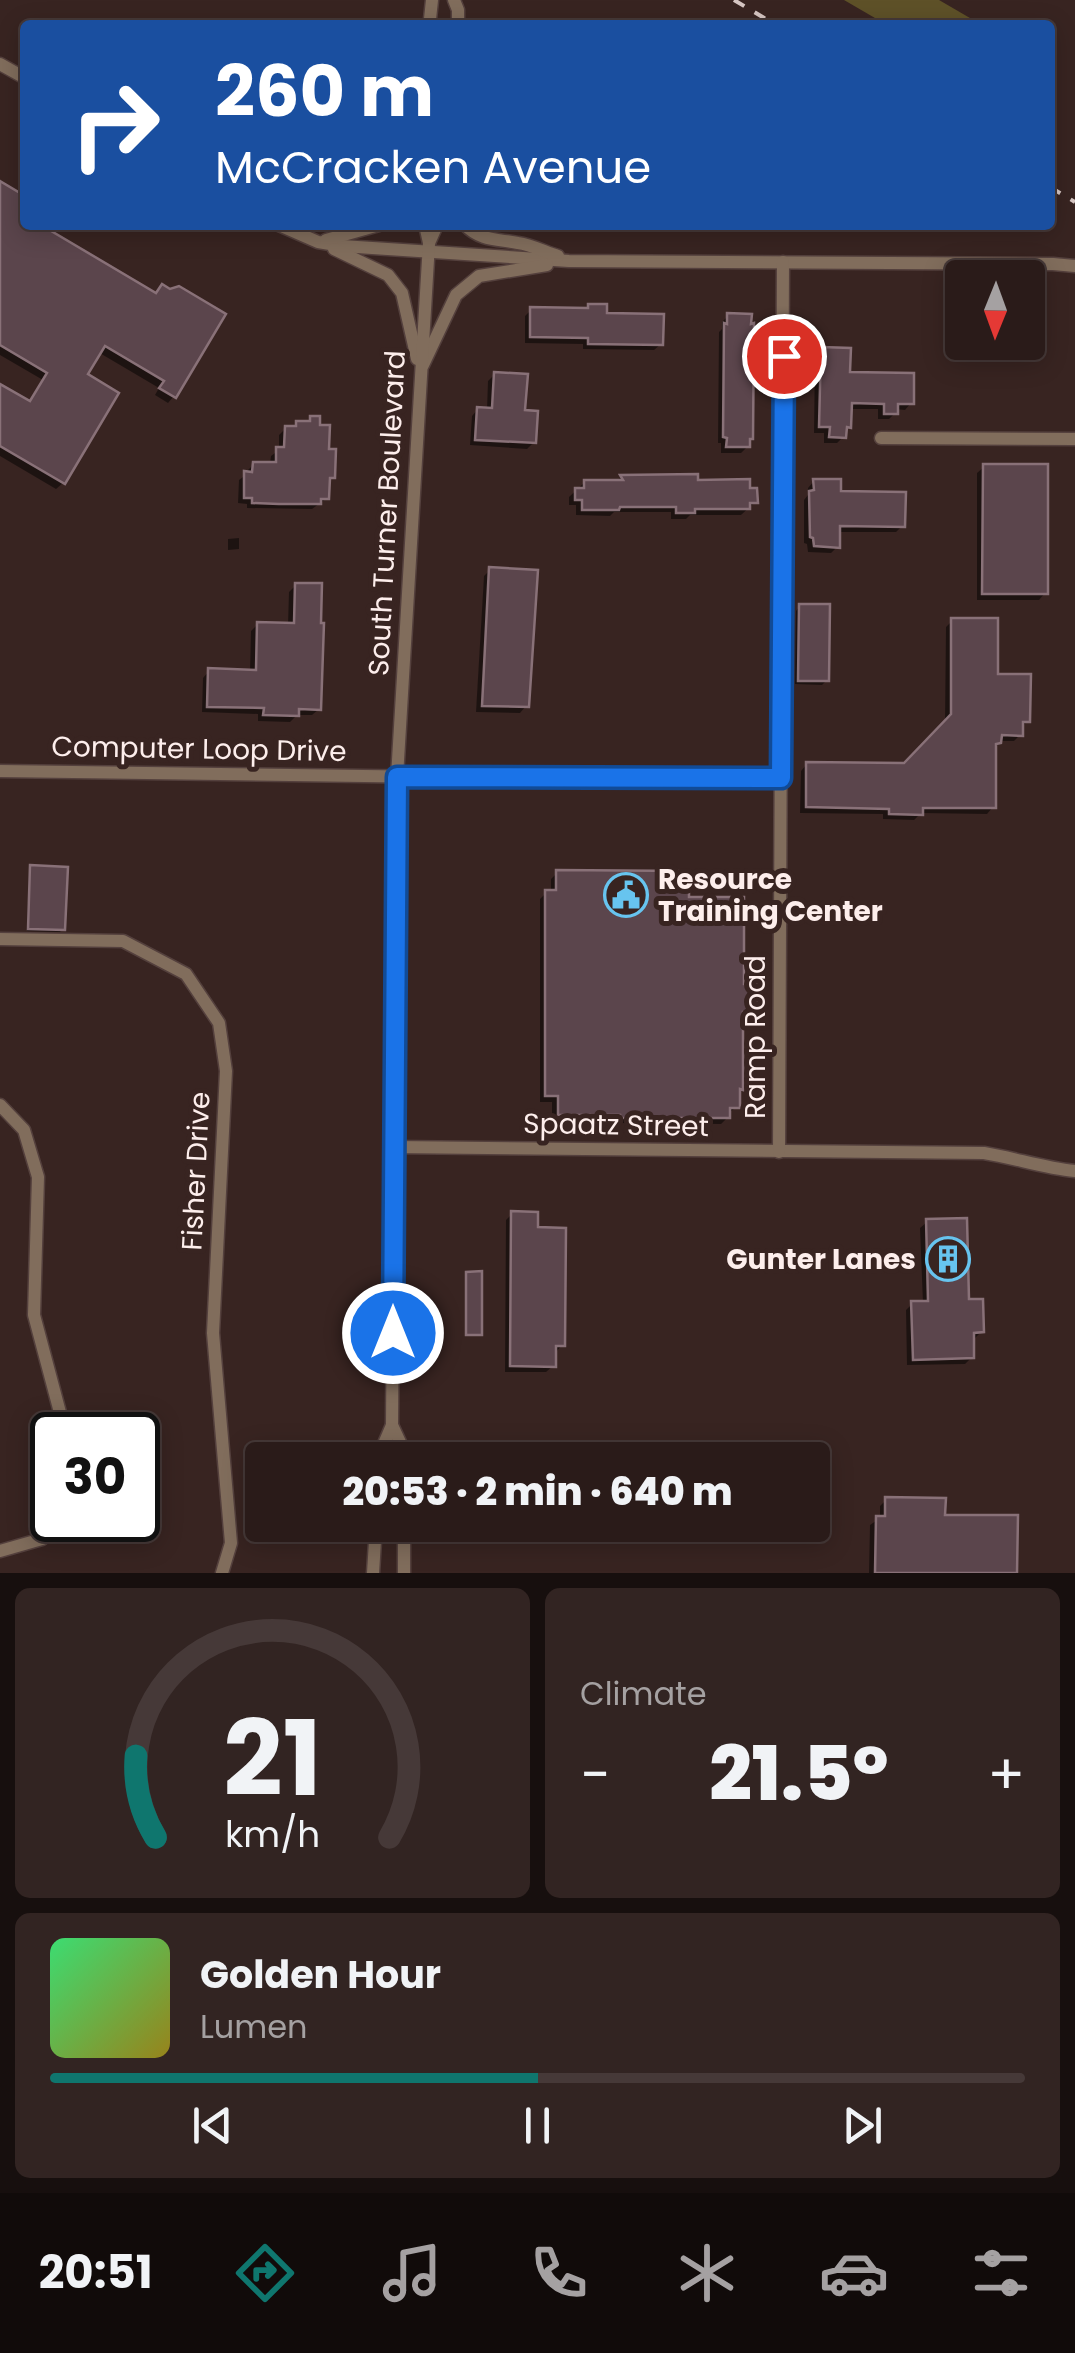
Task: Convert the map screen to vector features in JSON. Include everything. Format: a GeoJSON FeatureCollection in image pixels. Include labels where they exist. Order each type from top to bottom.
{"type":"FeatureCollection","features":[{"type":"Feature","properties":{"kind":"street"},"geometry":{"type":"LineString","coordinates":[[290,230],[388,275],[402,293],[420,371]]}},
{"type":"Feature","properties":{"kind":"street"},"geometry":{"type":"LineString","coordinates":[[318,242],[360,230]]}},
{"type":"Feature","properties":{"kind":"street"},"geometry":{"type":"LineString","coordinates":[[426,230],[428,248]]}},
{"type":"Feature","properties":{"kind":"street"},"geometry":{"type":"LineString","coordinates":[[428,248],[435,230]]}},
{"type":"Feature","properties":{"kind":"street"},"geometry":{"type":"LineString","coordinates":[[469,230],[490,240],[522,243],[569,261]]}},
{"type":"Feature","properties":{"kind":"street"},"geometry":{"type":"LineString","coordinates":[[318,242],[569,261],[1075,266]]}},
{"type":"Feature","properties":{"kind":"street","name":"South Turner Boulevard"},"geometry":{"type":"LineString","coordinates":[[392,1425],[397,777],[428,248]]}},
{"type":"Feature","properties":{"kind":"street"},"geometry":{"type":"LineString","coordinates":[[420,371],[456,295],[479,276],[569,261]]}},
{"type":"Feature","properties":{"kind":"street","name":"Ramp Road"},"geometry":{"type":"LineString","coordinates":[[779,1152],[783,262]]}},
{"type":"Feature","properties":{"kind":"street"},"geometry":{"type":"LineString","coordinates":[[881,438],[1075,439]]}},
{"type":"Feature","properties":{"kind":"street","name":"Computer Loop Drive"},"geometry":{"type":"LineString","coordinates":[[0,772],[781,778]]}},
{"type":"Feature","properties":{"kind":"street","name":"Fisher Drive"},"geometry":{"type":"LineString","coordinates":[[0,939],[123,941],[186,974],[219,1023],[226,1072],[213,1332],[231,1543],[222,1573]]}},
{"type":"Feature","properties":{"kind":"street"},"geometry":{"type":"LineString","coordinates":[[0,1105],[24,1130],[38,1178],[34,1315],[60,1412]]}},
{"type":"Feature","properties":{"kind":"street","name":"Spaatz Street"},"geometry":{"type":"LineString","coordinates":[[394,1147],[984,1153],[1075,1171]]}},
{"type":"Feature","properties":{"kind":"street"},"geometry":{"type":"LineString","coordinates":[[385,1442],[392,1425]]}},
{"type":"Feature","properties":{"kind":"street"},"geometry":{"type":"LineString","coordinates":[[392,1425],[399,1442]]}},
{"type":"Feature","properties":{"kind":"street"},"geometry":{"type":"LineString","coordinates":[[0,1551],[32,1542]]}},
{"type":"Feature","properties":{"kind":"street"},"geometry":{"type":"LineString","coordinates":[[373,1573],[375,1542]]}},
{"type":"Feature","properties":{"kind":"street"},"geometry":{"type":"LineString","coordinates":[[404,1542],[404,1573]]}},
{"type":"Feature","properties":{"kind":"shaded area"},"geometry":{"type":"Polygon","coordinates":[[[844,0],[939,0],[973,20],[878,20],[844,0]]]}},
{"type":"Feature","properties":{"kind":"building"},"geometry":{"type":"Polygon","coordinates":[[[0,181],[20,193],[20,230],[49,230],[156,293],[162,284],[170,289],[179,286],[226,314],[176,398],[159,388],[164,381],[105,346],[88,374],[119,393],[65,484],[0,446],[0,384],[30,401],[47,373],[0,345],[0,181]]]}},
{"type":"Feature","properties":{"kind":"building"},"geometry":{"type":"Polygon","coordinates":[[[588,304],[607,304],[607,313],[664,314],[663,345],[588,344],[588,338],[530,337],[530,307],[588,308],[588,304]]]}},
{"type":"Feature","properties":{"kind":"building"},"geometry":{"type":"Polygon","coordinates":[[[727,313],[752,314],[751,324],[754,323],[750,447],[726,447],[727,438],[723,437],[727,313]]]}},
{"type":"Feature","properties":{"kind":"building"},"geometry":{"type":"Polygon","coordinates":[[[821,347],[851,348],[850,372],[914,373],[914,404],[898,404],[898,414],[884,414],[884,404],[852,403],[851,428],[847,427],[846,438],[829,437],[830,427],[819,427],[821,347]]]}},
{"type":"Feature","properties":{"kind":"building"},"geometry":{"type":"Polygon","coordinates":[[[494,372],[528,374],[525,410],[538,411],[536,443],[475,440],[477,407],[492,408],[494,372]]]}},
{"type":"Feature","properties":{"kind":"building"},"geometry":{"type":"Polygon","coordinates":[[[310,416],[320,416],[320,425],[330,425],[329,449],[336,449],[335,478],[330,478],[329,499],[321,499],[321,504],[279,504],[252,503],[252,498],[244,498],[244,471],[252,472],[253,462],[276,462],[276,447],[284,447],[285,426],[310,421],[310,416]]]}},
{"type":"Feature","properties":{"kind":"building"},"geometry":{"type":"Polygon","coordinates":[[[983,464],[1048,464],[1048,594],[982,594],[983,464]]]}},
{"type":"Feature","properties":{"kind":"building"},"geometry":{"type":"Polygon","coordinates":[[[698,474],[698,480],[750,479],[750,488],[757,488],[758,503],[750,503],[750,509],[676,513],[676,507],[582,510],[582,500],[575,500],[575,488],[584,488],[584,480],[623,480],[620,475],[698,474]]]}},
{"type":"Feature","properties":{"kind":"building"},"geometry":{"type":"Polygon","coordinates":[[[813,479],[841,479],[841,491],[906,492],[905,527],[840,526],[840,548],[814,546],[810,537],[809,491],[814,490],[813,479]]]}},
{"type":"Feature","properties":{"kind":"building"},"geometry":{"type":"Polygon","coordinates":[[[489,567],[538,570],[529,707],[482,706],[489,567]]]}},
{"type":"Feature","properties":{"kind":"building"},"geometry":{"type":"Polygon","coordinates":[[[295,583],[322,583],[321,710],[299,709],[299,716],[263,715],[264,708],[207,707],[208,668],[256,670],[257,622],[294,623],[295,583]]]}},
{"type":"Feature","properties":{"kind":"building"},"geometry":{"type":"Polygon","coordinates":[[[799,604],[830,604],[829,681],[798,681],[799,604]]]}},
{"type":"Feature","properties":{"kind":"building"},"geometry":{"type":"Polygon","coordinates":[[[951,618],[998,618],[998,674],[1031,674],[1030,722],[1023,722],[1023,736],[1002,735],[1001,743],[996,744],[996,808],[923,808],[923,815],[889,814],[889,809],[806,807],[806,762],[904,763],[951,714],[951,618]]]}},
{"type":"Feature","properties":{"kind":"building"},"geometry":{"type":"Polygon","coordinates":[[[30,865],[68,867],[65,930],[28,929],[30,865]]]}},
{"type":"Feature","properties":{"kind":"building"},"geometry":{"type":"Polygon","coordinates":[[[556,870],[689,871],[689,897],[744,897],[744,984],[758,984],[758,1012],[743,1012],[743,1090],[740,1089],[740,1108],[730,1108],[730,1118],[558,1115],[558,1096],[545,1096],[545,890],[556,890],[556,870]]]}},
{"type":"Feature","properties":{"kind":"building"},"geometry":{"type":"Polygon","coordinates":[[[511,1211],[538,1212],[538,1227],[566,1228],[565,1346],[556,1346],[556,1367],[510,1366],[511,1211]]]}},
{"type":"Feature","properties":{"kind":"building","name":"Gunter Lanes"},"geometry":{"type":"Polygon","coordinates":[[[967,1218],[969,1299],[983,1299],[984,1332],[974,1333],[974,1358],[913,1360],[911,1301],[928,1301],[926,1219],[967,1218]]]}},
{"type":"Feature","properties":{"kind":"building"},"geometry":{"type":"Polygon","coordinates":[[[482,1271],[482,1335],[466,1335],[466,1272],[482,1271]]]}},
{"type":"Feature","properties":{"kind":"building"},"geometry":{"type":"Polygon","coordinates":[[[885,1497],[946,1498],[945,1515],[1018,1515],[1017,1573],[875,1573],[876,1516],[885,1516],[885,1497]]]}},
{"type":"Feature","properties":{"kind":"railway"},"geometry":{"type":"LineString","coordinates":[[734,0],[768,20]]}},
{"type":"Feature","properties":{"kind":"railway"},"geometry":{"type":"LineString","coordinates":[[1055,190],[1075,202]]}},
{"type":"Feature","properties":{"kind":"place","name":"Resource Training Center"},"geometry":{"type":"Point","coordinates":[626,895]}},
{"type":"Feature","properties":{"kind":"place","name":"Gunter Lanes"},"geometry":{"type":"Point","coordinates":[948,1259]}},
{"type":"Feature","properties":{"kind":"route"},"geometry":{"type":"LineString","coordinates":[[393,1333],[397,777],[781,778],[784,356]]}}]}
